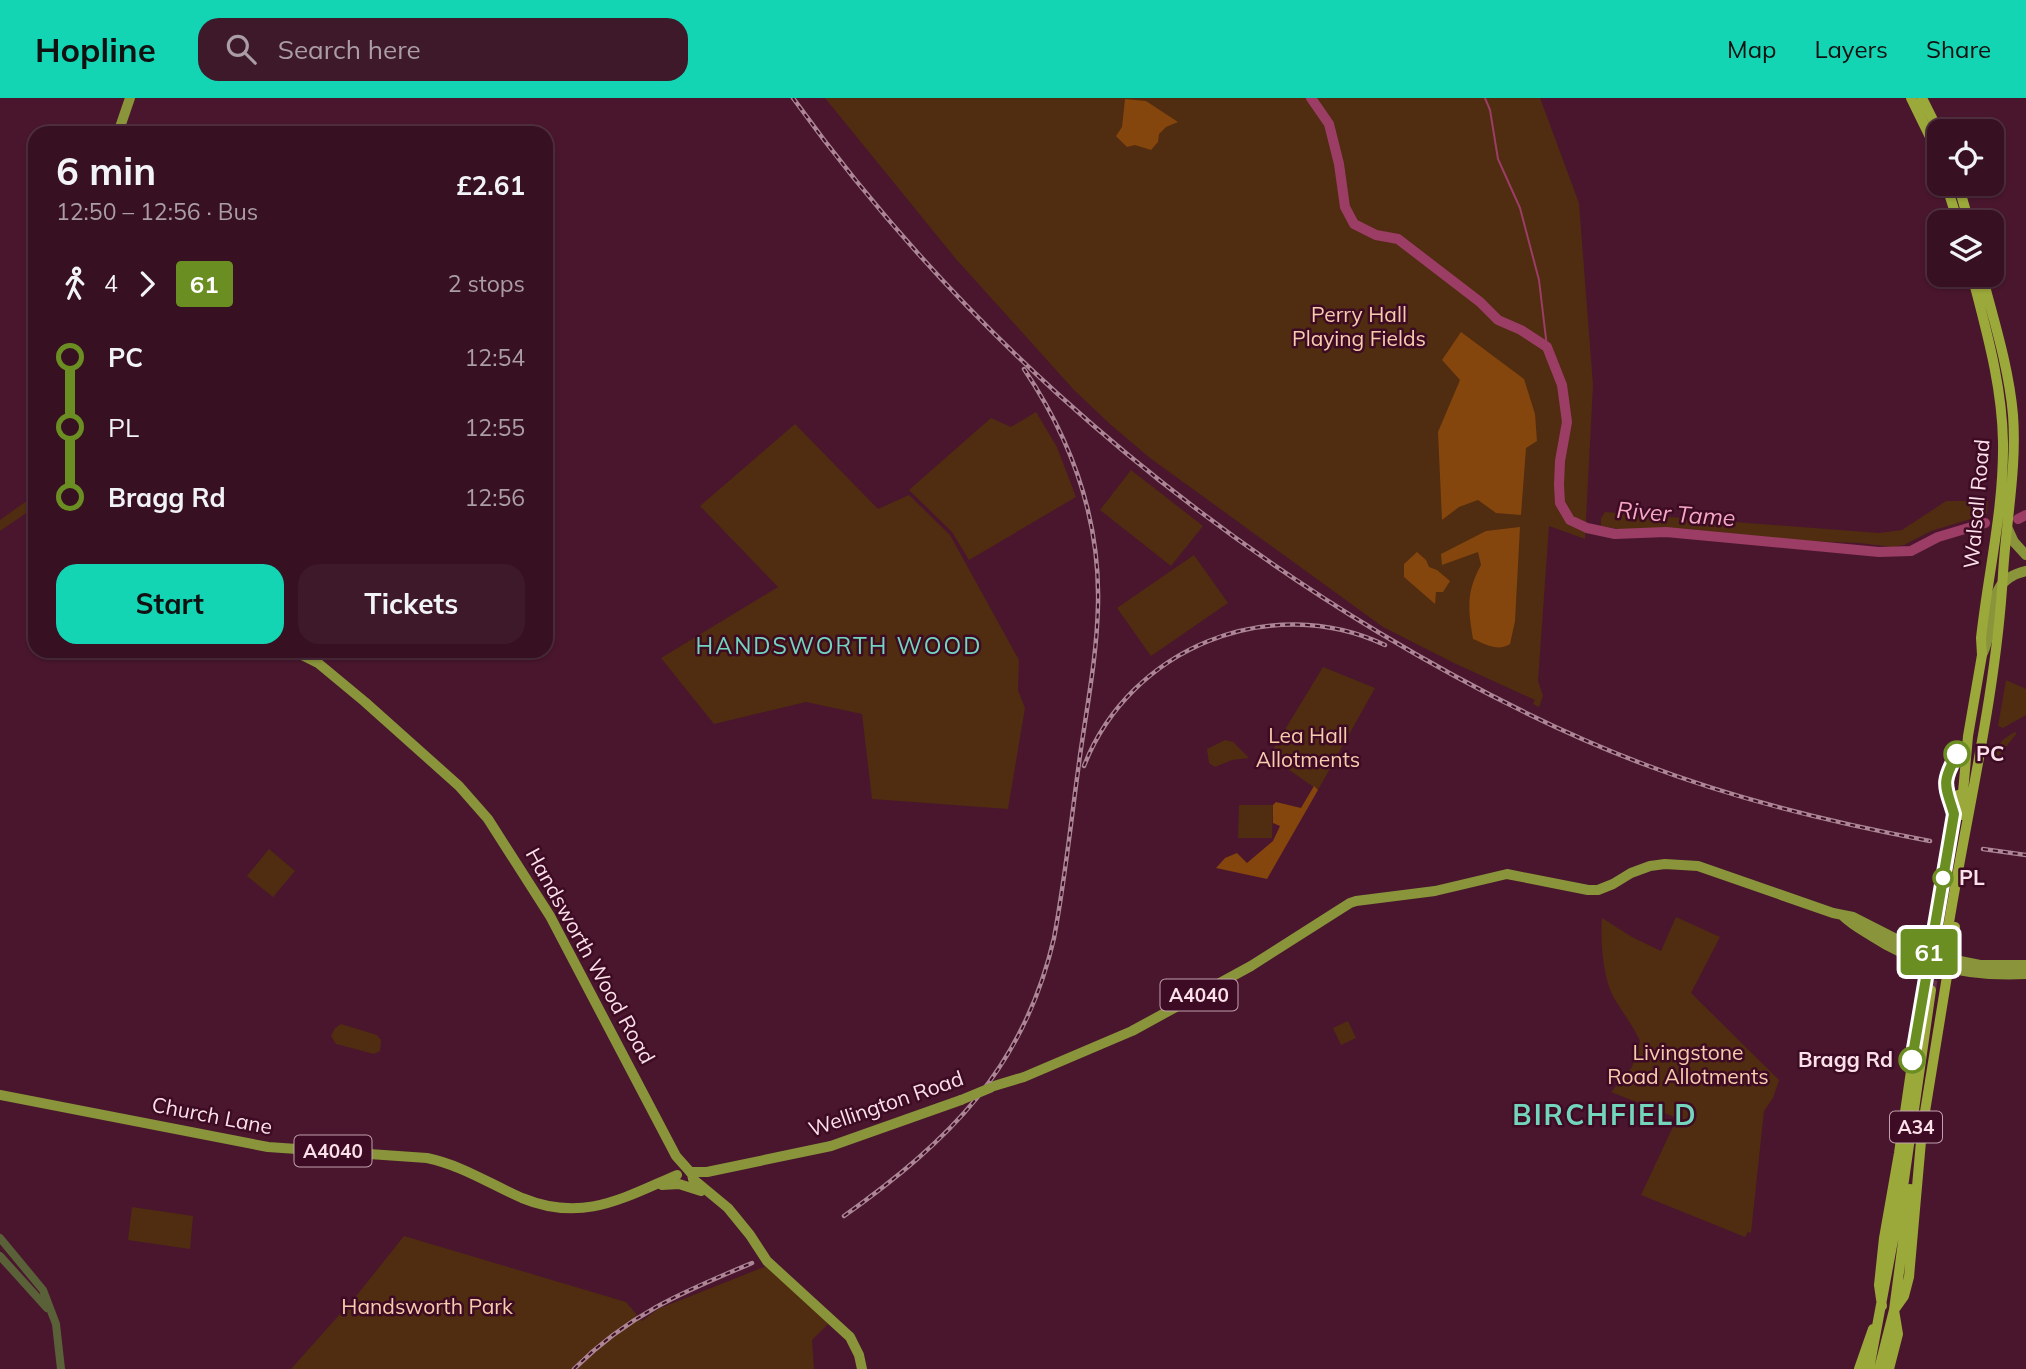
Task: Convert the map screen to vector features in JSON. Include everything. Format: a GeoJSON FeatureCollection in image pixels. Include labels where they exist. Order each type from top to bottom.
{"type":"FeatureCollection","features":[{"type":"Feature","properties":{"kind":"highway"},"geometry":{"type":"LineString","coordinates":[[1910,98],[1927,131]]}},
{"type":"Feature","properties":{"kind":"highway"},"geometry":{"type":"LineString","coordinates":[[1922,98],[1932,119]]}},
{"type":"Feature","properties":{"kind":"highway","name":"Walsall Road"},"geometry":{"type":"LineString","coordinates":[[1963,787],[1972,707],[1982,655],[1981,638],[2000,497],[2003,439],[1995,363],[1975,287]]}},
{"type":"Feature","properties":{"kind":"highway","name":"Walsall Road"},"geometry":{"type":"LineString","coordinates":[[1948,939],[1975,806],[1971,797],[1984,732],[2006,582],[2013,470],[2012,404],[1985,287]]}},
{"type":"Feature","properties":{"kind":"highway"},"geometry":{"type":"LineString","coordinates":[[1889,1369],[1898,1334],[1894,1310],[1905,1296],[1909,1277],[1922,1130],[1950,963],[1948,939],[1963,787]]}},
{"type":"Feature","properties":{"kind":"highway"},"geometry":{"type":"LineString","coordinates":[[1859,1369],[1882,1308],[1879,1285],[1884,1238],[1928,957],[1956,800],[1963,787]]}},
{"type":"Feature","properties":{"kind":"highway","name":"A34"},"geometry":{"type":"LineString","coordinates":[[1869,1369],[1882,1308],[1935,990],[1894,1310],[1879,1369]]}},
{"type":"Feature","properties":{"kind":"main road"},"geometry":{"type":"LineString","coordinates":[[120,126],[130,98]]}},
{"type":"Feature","properties":{"kind":"main road"},"geometry":{"type":"LineString","coordinates":[[2008,529],[2014,542],[2026,555]]}},
{"type":"Feature","properties":{"kind":"main road"},"geometry":{"type":"LineString","coordinates":[[2006,582],[2012,575],[2026,570]]}},
{"type":"Feature","properties":{"kind":"main road"},"geometry":{"type":"LineString","coordinates":[[1989,583],[2026,577]]}},
{"type":"Feature","properties":{"kind":"main road","name":"Walsall Road"},"geometry":{"type":"LineString","coordinates":[[1982,655],[1996,590],[2006,582]]}},
{"type":"Feature","properties":{"kind":"main road","name":"Handsworth Wood Road"},"geometry":{"type":"LineString","coordinates":[[308,658],[318,663],[365,702],[459,786],[488,819],[550,916],[685,1177]]}},
{"type":"Feature","properties":{"kind":"main road","name":"Wellington Road"},"geometry":{"type":"LineString","coordinates":[[685,1177],[831,1146],[1039,1069],[1142,1026],[1251,966],[1350,903],[1435,891],[1507,874],[1598,890],[1650,866],[1698,866],[1843,916],[1853,917],[1928,957],[1950,963]]}},
{"type":"Feature","properties":{"kind":"main road"},"geometry":{"type":"LineString","coordinates":[[1950,963],[2026,965]]}},
{"type":"Feature","properties":{"kind":"main road"},"geometry":{"type":"LineString","coordinates":[[1950,963],[1987,974],[2026,974]]}},
{"type":"Feature","properties":{"kind":"main road","name":"Church Lane"},"geometry":{"type":"LineString","coordinates":[[0,1095],[268,1147],[427,1158],[476,1175],[530,1201],[565,1208],[604,1206],[685,1177]]}},
{"type":"Feature","properties":{"kind":"main road"},"geometry":{"type":"LineString","coordinates":[[685,1177],[705,1187],[744,1227],[767,1261],[850,1337],[859,1355],[862,1369]]}},
{"type":"Feature","properties":{"kind":"street"},"geometry":{"type":"LineString","coordinates":[[0,1238],[43,1290],[58,1335],[61,1369]]}},
{"type":"Feature","properties":{"kind":"street"},"geometry":{"type":"LineString","coordinates":[[0,1255],[52,1313]]}},
{"type":"Feature","properties":{"kind":"green space","name":"Perry Hall Playing Fields"},"geometry":{"type":"Polygon","coordinates":[[[825,98],[1540,98],[1579,203],[1593,385],[1585,539],[1549,526],[1538,681],[1543,696],[1539,707],[1533,704],[1535,700],[1383,627],[1150,458],[1111,425],[1074,390],[956,259],[825,98]]]}},
{"type":"Feature","properties":{"kind":"green space"},"geometry":{"type":"Polygon","coordinates":[[[1036,412],[1057,447],[1076,497],[969,560],[952,532],[909,490],[991,418],[1011,427],[1036,412]]]}},
{"type":"Feature","properties":{"kind":"green space"},"geometry":{"type":"Polygon","coordinates":[[[795,424],[878,509],[909,495],[950,535],[1019,660],[1018,690],[1025,708],[1008,809],[872,799],[862,714],[806,702],[714,724],[661,658],[778,587],[700,506],[795,424]]]}},
{"type":"Feature","properties":{"kind":"green space"},"geometry":{"type":"Polygon","coordinates":[[[1131,470],[1203,526],[1171,566],[1100,510],[1131,470]]]}},
{"type":"Feature","properties":{"kind":"green space"},"geometry":{"type":"Polygon","coordinates":[[[28,500],[28,512],[0,531],[0,520],[28,500]]]}},
{"type":"Feature","properties":{"kind":"green space"},"geometry":{"type":"Polygon","coordinates":[[[1946,501],[1988,501],[1987,514],[1931,531],[1904,545],[1892,547],[1780,540],[1689,529],[1618,529],[1601,526],[1601,518],[1605,512],[1879,533],[1902,530],[1946,501]]]}},
{"type":"Feature","properties":{"kind":"green space"},"geometry":{"type":"Polygon","coordinates":[[[1194,555],[1228,603],[1151,656],[1117,608],[1194,555]]]}},
{"type":"Feature","properties":{"kind":"green space","name":"Lea Hall Allotments"},"geometry":{"type":"Polygon","coordinates":[[[1323,667],[1375,688],[1318,790],[1269,756],[1323,667]]]}},
{"type":"Feature","properties":{"kind":"green space"},"geometry":{"type":"Polygon","coordinates":[[[2006,680],[2026,689],[2026,715],[2003,728],[1998,726],[2006,680]]]}},
{"type":"Feature","properties":{"kind":"green space"},"geometry":{"type":"Polygon","coordinates":[[[2017,733],[1992,764],[1999,745],[2017,733]]]}},
{"type":"Feature","properties":{"kind":"green space"},"geometry":{"type":"Polygon","coordinates":[[[1225,740],[1233,742],[1249,758],[1232,760],[1215,767],[1209,763],[1207,749],[1225,740]]]}},
{"type":"Feature","properties":{"kind":"green space"},"geometry":{"type":"Polygon","coordinates":[[[1239,805],[1273,805],[1272,838],[1238,838],[1239,805]]]}},
{"type":"Feature","properties":{"kind":"green space"},"geometry":{"type":"Polygon","coordinates":[[[269,849],[295,871],[273,897],[247,876],[269,849]]]}},
{"type":"Feature","properties":{"kind":"green space","name":"Livingstone Road Allotments"},"geometry":{"type":"Polygon","coordinates":[[[1676,917],[1720,937],[1691,993],[1779,1080],[1773,1098],[1764,1111],[1751,1233],[1748,1232],[1745,1237],[1641,1195],[1677,1118],[1611,1092],[1632,1067],[1640,1041],[1607,981],[1601,937],[1602,918],[1661,951],[1676,917]]]}},
{"type":"Feature","properties":{"kind":"green space"},"geometry":{"type":"Polygon","coordinates":[[[1348,1021],[1356,1038],[1341,1045],[1333,1028],[1348,1021]]]}},
{"type":"Feature","properties":{"kind":"green space"},"geometry":{"type":"Polygon","coordinates":[[[341,1024],[377,1035],[381,1040],[380,1051],[374,1054],[336,1044],[331,1036],[341,1024]]]}},
{"type":"Feature","properties":{"kind":"green space"},"geometry":{"type":"Polygon","coordinates":[[[132,1207],[193,1216],[190,1249],[128,1240],[132,1207]]]}},
{"type":"Feature","properties":{"kind":"green space","name":"Handsworth Park"},"geometry":{"type":"Polygon","coordinates":[[[404,1236],[626,1302],[642,1321],[658,1309],[769,1265],[828,1324],[812,1340],[814,1369],[291,1369],[357,1295],[404,1236]]]}},
{"type":"Feature","properties":{"kind":"shaded area"},"geometry":{"type":"Polygon","coordinates":[[[1125,99],[1146,101],[1178,122],[1166,127],[1159,134],[1158,142],[1151,150],[1135,145],[1127,147],[1116,136],[1122,127],[1125,99]]]}},
{"type":"Feature","properties":{"kind":"shaded area"},"geometry":{"type":"Polygon","coordinates":[[[1461,332],[1524,379],[1535,414],[1537,441],[1526,448],[1521,515],[1496,513],[1478,500],[1459,507],[1442,520],[1438,432],[1460,380],[1442,360],[1461,332]]]}},
{"type":"Feature","properties":{"kind":"shaded area"},"geometry":{"type":"Polygon","coordinates":[[[1520,527],[1515,621],[1510,644],[1492,646],[1473,639],[1471,628],[1471,592],[1481,565],[1478,552],[1442,565],[1441,554],[1486,531],[1520,527]]]}},
{"type":"Feature","properties":{"kind":"shaded area"},"geometry":{"type":"Polygon","coordinates":[[[1417,552],[1429,567],[1450,581],[1443,592],[1436,592],[1435,604],[1404,577],[1404,564],[1417,552]]]}},
{"type":"Feature","properties":{"kind":"shaded area"},"geometry":{"type":"Polygon","coordinates":[[[1314,786],[1318,790],[1267,879],[1216,868],[1225,858],[1237,853],[1247,863],[1273,841],[1280,826],[1273,823],[1273,805],[1276,802],[1301,808],[1314,786]]]}},
{"type":"Feature","properties":{"kind":"waterway","name":"River Tame"},"geometry":{"type":"LineString","coordinates":[[1311,98],[1329,124],[1339,164],[1345,207],[1354,224],[1376,235],[1398,239],[1480,302],[1498,320],[1521,330],[1547,347],[1562,385],[1567,422],[1559,485],[1560,503],[1570,520],[1587,528],[1615,534],[1666,532],[1879,552],[1911,551],[1938,537],[1985,523]]}},
{"type":"Feature","properties":{"kind":"waterway"},"geometry":{"type":"LineString","coordinates":[[1485,98],[1490,110],[1498,159],[1520,208],[1539,280],[1547,347]]}},
{"type":"Feature","properties":{"kind":"waterway","name":"River Tame"},"geometry":{"type":"LineString","coordinates":[[2018,519],[2026,515]]}},
{"type":"Feature","properties":{"kind":"tunnel"},"geometry":{"type":"LineString","coordinates":[[1931,990],[1939,934]]}},
{"type":"Feature","properties":{"kind":"tunnel"},"geometry":{"type":"LineString","coordinates":[[1943,964],[1947,935]]}},
{"type":"Feature","properties":{"kind":"railway"},"geometry":{"type":"LineString","coordinates":[[793,98],[853,177],[918,253],[986,325],[1058,394],[1212,521],[1294,578],[1378,632],[1443,669],[1509,705],[1611,751],[1681,778],[1751,800],[1930,841]]}},
{"type":"Feature","properties":{"kind":"railway"},"geometry":{"type":"LineString","coordinates":[[844,1216],[917,1159],[977,1098],[1002,1063],[1023,1026],[1041,984],[1054,938],[1093,664],[1098,604],[1097,572],[1088,511],[1069,452],[1056,423],[1024,369]]}},
{"type":"Feature","properties":{"kind":"railway"},"geometry":{"type":"LineString","coordinates":[[1084,766],[1105,725],[1134,690],[1169,662],[1209,641],[1251,628],[1296,625],[1341,630],[1385,645]]}},
{"type":"Feature","properties":{"kind":"railway"},"geometry":{"type":"LineString","coordinates":[[1983,849],[2026,855]]}},
{"type":"Feature","properties":{"kind":"railway"},"geometry":{"type":"LineString","coordinates":[[574,1369],[615,1333],[636,1319],[680,1295],[752,1263]]}},
{"type":"Feature","properties":{"kind":"bus line","name":"61"},"geometry":{"type":"LineString","coordinates":[[1912,1060],[1954,814],[1944,788],[1949,768],[1957,754]]}},
{"type":"Feature","properties":{"kind":"place","name":"PC"},"geometry":{"type":"Point","coordinates":[1957,754]}},
{"type":"Feature","properties":{"kind":"place","name":"PL"},"geometry":{"type":"Point","coordinates":[1943,878]}},
{"type":"Feature","properties":{"kind":"place","name":"Bragg Rd"},"geometry":{"type":"Point","coordinates":[1912,1060]}},
{"type":"Feature","properties":{"kind":"district","name":"HANDSWORTH WOOD"},"geometry":{"type":"Point","coordinates":[839,646]}},
{"type":"Feature","properties":{"kind":"district","name":"BIRCHFIELD"},"geometry":{"type":"Point","coordinates":[1605,1115]}}]}
